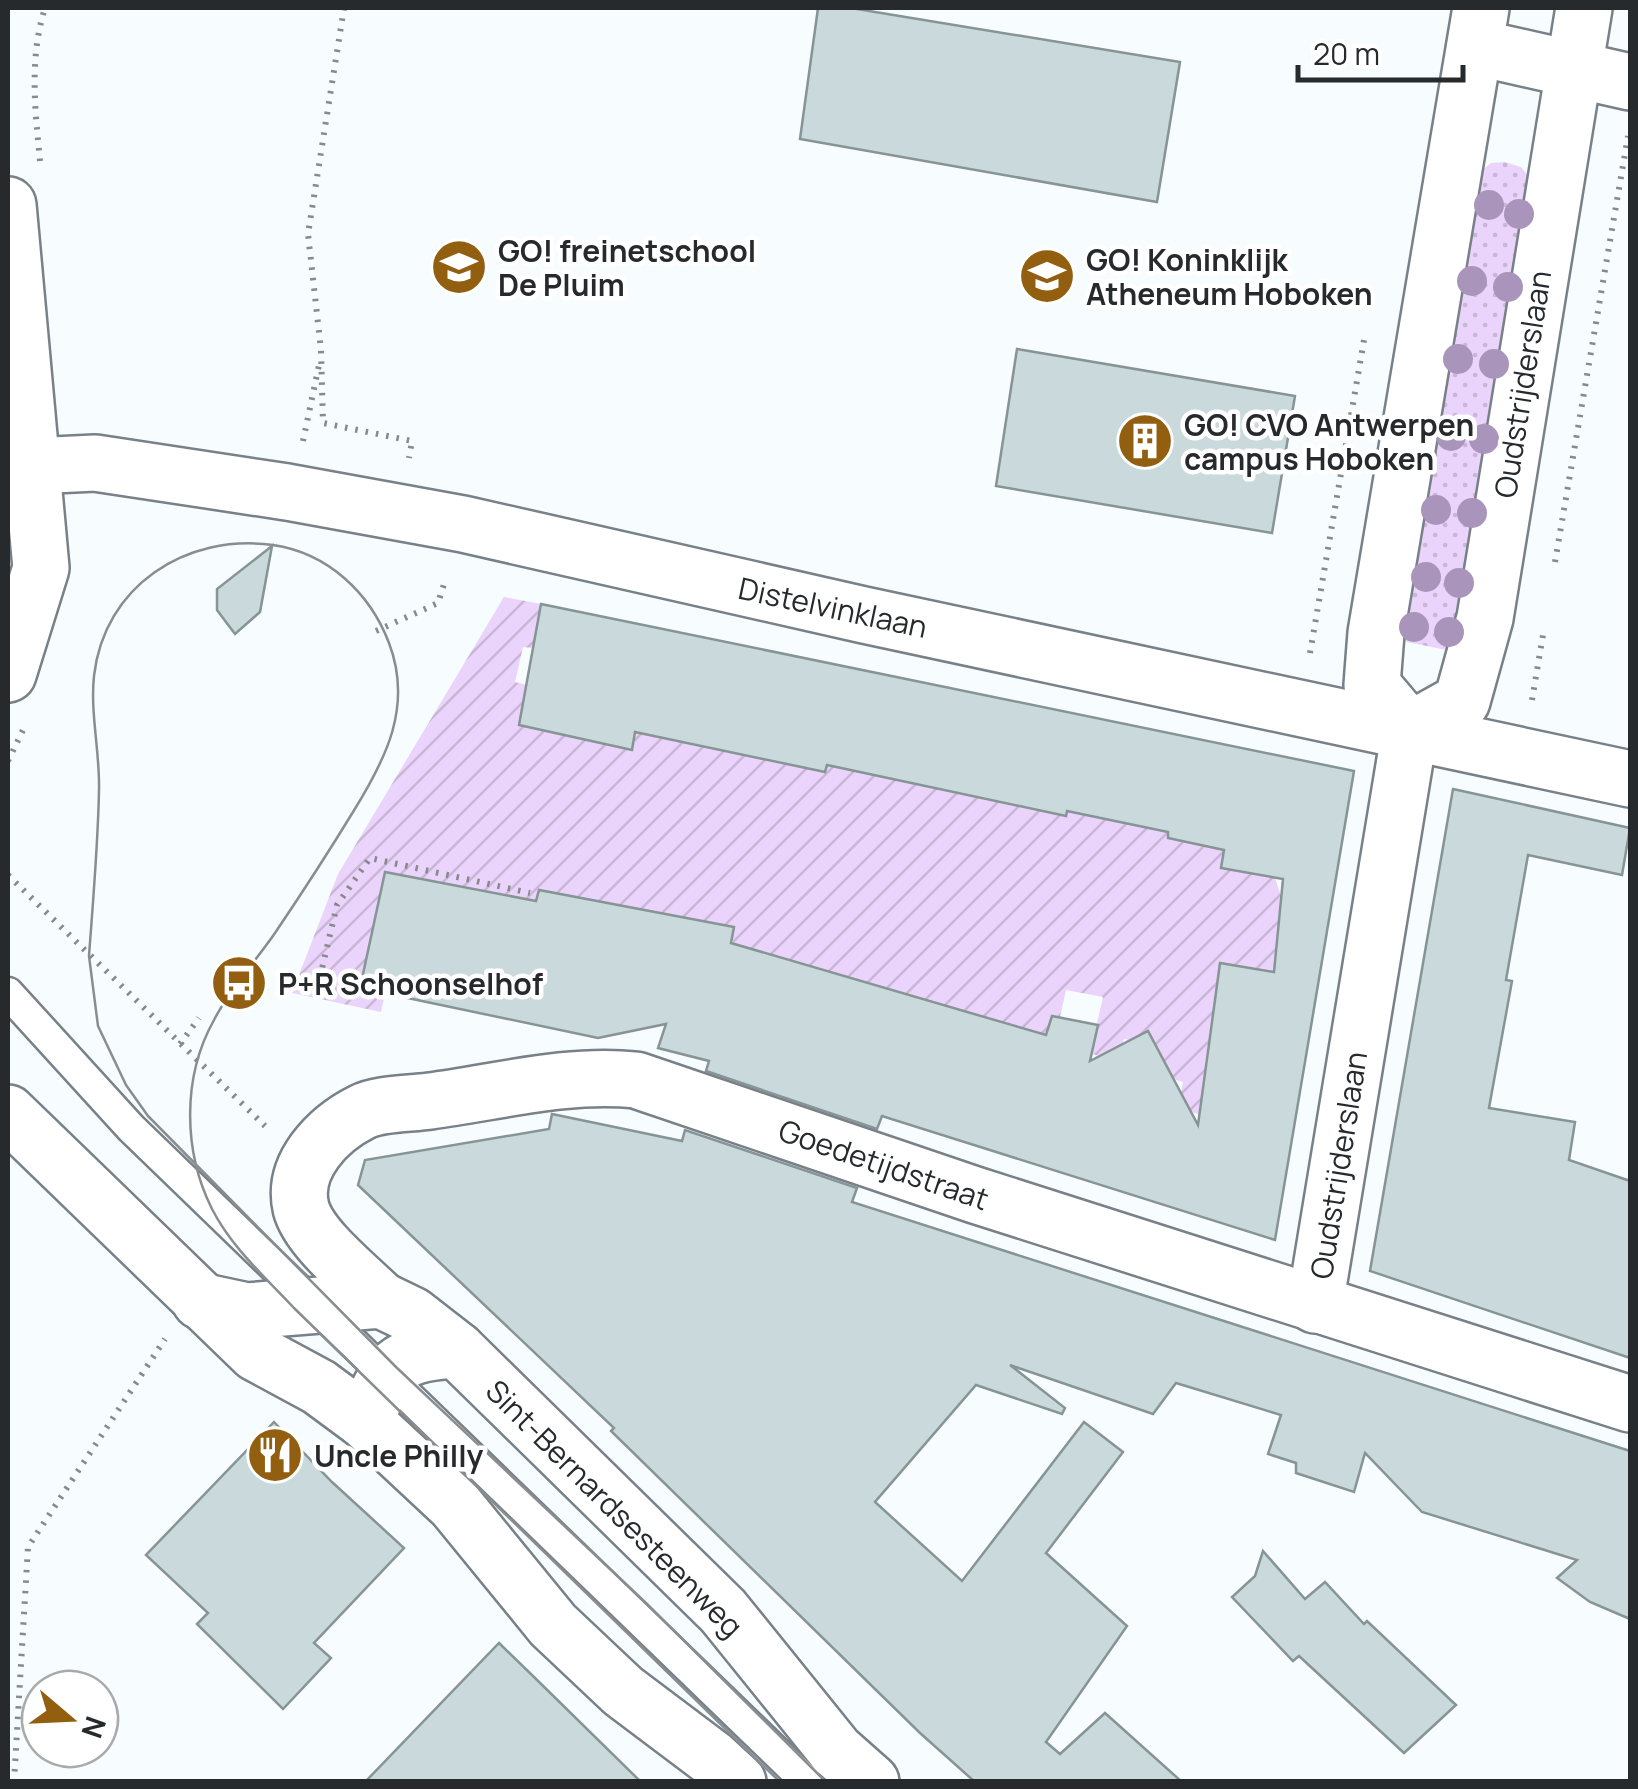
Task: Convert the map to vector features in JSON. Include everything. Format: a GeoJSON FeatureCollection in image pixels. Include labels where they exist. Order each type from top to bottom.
{"type":"FeatureCollection","features":[{"type":"Feature","properties":{"kind":"street","name":"Oudstrijderslaan"},"geometry":{"type":"LineString","coordinates":[[1315,1305],[1410,730],[1462,701],[1485,618],[1584,8]]}},
{"type":"Feature","properties":{"kind":"street"},"geometry":{"type":"LineString","coordinates":[[1410,730],[1372,685],[1376,633],[1478,28],[1573,70],[1630,82]]}},
{"type":"Feature","properties":{"kind":"street"},"geometry":{"type":"LineString","coordinates":[[8,205],[41,568],[8,674]]}},
{"type":"Feature","properties":{"kind":"street","name":"Distelvinklaan"},"geometry":{"type":"LineString","coordinates":[[32,466],[95,463],[463,524],[1630,779]]}},
{"type":"Feature","properties":{"kind":"street","name":"Goedetijdstraat"},"geometry":{"type":"LineString","coordinates":[[305,1162],[319,1144],[364,1110],[563,1080],[636,1080],[975,1195],[1630,1404]]}},
{"type":"Feature","properties":{"kind":"street"},"geometry":{"type":"LineString","coordinates":[[8,1113],[256,1353],[319,1386],[376,1398],[455,1505],[553,1625],[622,1691],[738,1782]]}},
{"type":"Feature","properties":{"kind":"street"},"geometry":{"type":"LineString","coordinates":[[305,1162],[300,1205],[310,1228],[381,1300]]}},
{"type":"Feature","properties":{"kind":"street"},"geometry":{"type":"LineString","coordinates":[[200,1302],[247,1311],[381,1300]]}},
{"type":"Feature","properties":{"kind":"street","name":"Sint-Bernardsesteenweg"},"geometry":{"type":"LineString","coordinates":[[381,1300],[412,1315],[457,1350],[723,1610],[836,1751],[871,1782]]}},
{"type":"Feature","properties":{"kind":"street"},"geometry":{"type":"LineString","coordinates":[[376,1398],[412,1354],[457,1350]]}},
{"type":"Feature","properties":{"kind":"lane"},"geometry":{"type":"LineString","coordinates":[[8,993],[132,1128],[315,1304],[376,1398],[808,1782]]}},
{"type":"Feature","properties":{"kind":"path"},"geometry":{"type":"LineString","coordinates":[[344,8],[308,234],[322,350],[322,423],[412,441]]}},
{"type":"Feature","properties":{"kind":"path"},"geometry":{"type":"LineString","coordinates":[[1555,563],[1630,119]]}},
{"type":"Feature","properties":{"kind":"path"},"geometry":{"type":"LineString","coordinates":[[1309,656],[1366,327]]}},
{"type":"Feature","properties":{"kind":"path"},"geometry":{"type":"LineString","coordinates":[[306,430],[322,350]]}},
{"type":"Feature","properties":{"kind":"path"},"geometry":{"type":"LineString","coordinates":[[1522,756],[1546,621]]}},
{"type":"Feature","properties":{"kind":"path"},"geometry":{"type":"LineString","coordinates":[[315,998],[337,905],[370,858],[530,893]]}},
{"type":"Feature","properties":{"kind":"path"},"geometry":{"type":"LineString","coordinates":[[9,881],[305,1162]]}},
{"type":"Feature","properties":{"kind":"path"},"geometry":{"type":"LineString","coordinates":[[180,1044],[199,1018]]}},
{"type":"Feature","properties":{"kind":"path"},"geometry":{"type":"LineString","coordinates":[[14,1782],[28,1547],[166,1336],[200,1302]]}},
{"type":"Feature","properties":{"kind":"shaded area"},"geometry":{"type":"Polygon","coordinates":[[[1491,163],[1521,167],[1533,182],[1456,652],[1397,640],[1479,173],[1491,163]]]}},
{"type":"Feature","properties":{"kind":"shaded area"},"geometry":{"type":"Polygon","coordinates":[[[504,597],[541,604],[533,648],[523,647],[515,682],[527,685],[519,725],[631,750],[635,732],[824,772],[832,741],[1022,807],[1066,816],[1067,811],[1117,822],[1169,825],[1168,838],[1224,850],[1221,868],[1275,878],[1282,899],[1274,972],[1220,964],[1205,1064],[1254,1073],[1207,1116],[1178,1109],[1183,1082],[1149,1072],[1130,1040],[1124,1039],[1118,1062],[1092,1054],[1086,1072],[1103,997],[1066,990],[1060,1017],[1052,1016],[1045,1038],[994,1053],[1003,1022],[746,948],[733,943],[733,927],[539,890],[535,906],[529,900],[385,872],[360,988],[385,994],[381,1012],[292,993],[338,874],[504,597]]]}},
{"type":"Feature","properties":{"kind":"building"},"geometry":{"type":"Polygon","coordinates":[[[818,8],[851,8],[1180,62],[1157,202],[800,139],[818,8]]]}},
{"type":"Feature","properties":{"kind":"building","name":"GO! CVO Antwerpen campus Hoboken"},"geometry":{"type":"Polygon","coordinates":[[[1017,349],[1295,396],[1272,533],[996,486],[1017,349]]]}},
{"type":"Feature","properties":{"kind":"building"},"geometry":{"type":"Polygon","coordinates":[[[272,546],[260,612],[235,634],[217,610],[217,589],[272,546]]]}},
{"type":"Feature","properties":{"kind":"building"},"geometry":{"type":"Polygon","coordinates":[[[541,604],[1354,771],[1275,1240],[882,1116],[877,1129],[706,1071],[709,1061],[658,1048],[666,1024],[598,1038],[360,988],[385,872],[536,901],[539,890],[734,927],[731,943],[1046,1035],[1052,1016],[1098,1025],[1090,1061],[1148,1031],[1198,1125],[1220,963],[1274,972],[1283,879],[1221,868],[1224,850],[1168,838],[1168,832],[1067,811],[1066,816],[827,765],[825,772],[635,732],[632,750],[519,725],[541,604]]]}},
{"type":"Feature","properties":{"kind":"building"},"geometry":{"type":"Polygon","coordinates":[[[1453,789],[1630,828],[1622,875],[1528,855],[1506,980],[1512,981],[1489,1108],[1575,1122],[1569,1160],[1630,1181],[1630,1358],[1370,1271],[1453,789]]]}},
{"type":"Feature","properties":{"kind":"building"},"geometry":{"type":"Polygon","coordinates":[[[552,1114],[682,1141],[685,1130],[857,1188],[852,1202],[1630,1451],[1630,1619],[1590,1602],[1557,1578],[1577,1560],[1422,1512],[1365,1453],[1354,1492],[1296,1473],[1296,1463],[1268,1454],[1281,1415],[1176,1383],[1153,1414],[1010,1365],[1065,1408],[1062,1414],[976,1385],[875,1502],[962,1581],[1084,1422],[1123,1452],[1046,1553],[1127,1626],[1046,1742],[1060,1754],[1105,1713],[1182,1782],[975,1782],[611,1431],[614,1428],[358,1185],[365,1160],[549,1129],[552,1114]]]}},
{"type":"Feature","properties":{"kind":"building"},"geometry":{"type":"Polygon","coordinates":[[[274,1422],[404,1548],[314,1643],[331,1658],[283,1709],[197,1624],[208,1613],[146,1555],[274,1422]]]}},
{"type":"Feature","properties":{"kind":"building"},"geometry":{"type":"Polygon","coordinates":[[[1263,1551],[1305,1599],[1325,1582],[1364,1624],[1367,1621],[1456,1705],[1404,1753],[1299,1656],[1293,1661],[1232,1597],[1255,1576],[1263,1551]]]}},
{"type":"Feature","properties":{"kind":"building"},"geometry":{"type":"Polygon","coordinates":[[[499,1643],[534,1677],[641,1782],[365,1782],[499,1643]]]}},
{"type":"Feature","properties":{"kind":"tram line"},"geometry":{"type":"LineString","coordinates":[[780,1782],[294,1308],[239,1249],[212,1209],[202,1187],[196,1163],[191,1139],[192,1090],[204,1042],[227,997],[285,918],[376,772],[392,731],[398,689],[396,666],[381,625],[358,592],[329,566],[293,549],[241,543],[181,557],[132,592],[114,616],[101,644],[94,676],[99,790],[89,956],[98,1026],[126,1085],[148,1116],[396,1367],[646,1603],[826,1782]]}},
{"type":"Feature","properties":{"kind":"place","name":"GO! freinetschool De Pluim"},"geometry":{"type":"Point","coordinates":[459,267]}},
{"type":"Feature","properties":{"kind":"place","name":"GO! Koninklijk Atheneum Hoboken"},"geometry":{"type":"Point","coordinates":[1047,276]}},
{"type":"Feature","properties":{"kind":"place","name":"GO! CVO Antwerpen campus Hoboken"},"geometry":{"type":"Point","coordinates":[1145,441]}},
{"type":"Feature","properties":{"kind":"place","name":"P+R Schoonselhof"},"geometry":{"type":"Point","coordinates":[239,983]}},
{"type":"Feature","properties":{"kind":"place","name":"Uncle Philly"},"geometry":{"type":"Point","coordinates":[275,1455]}}]}
